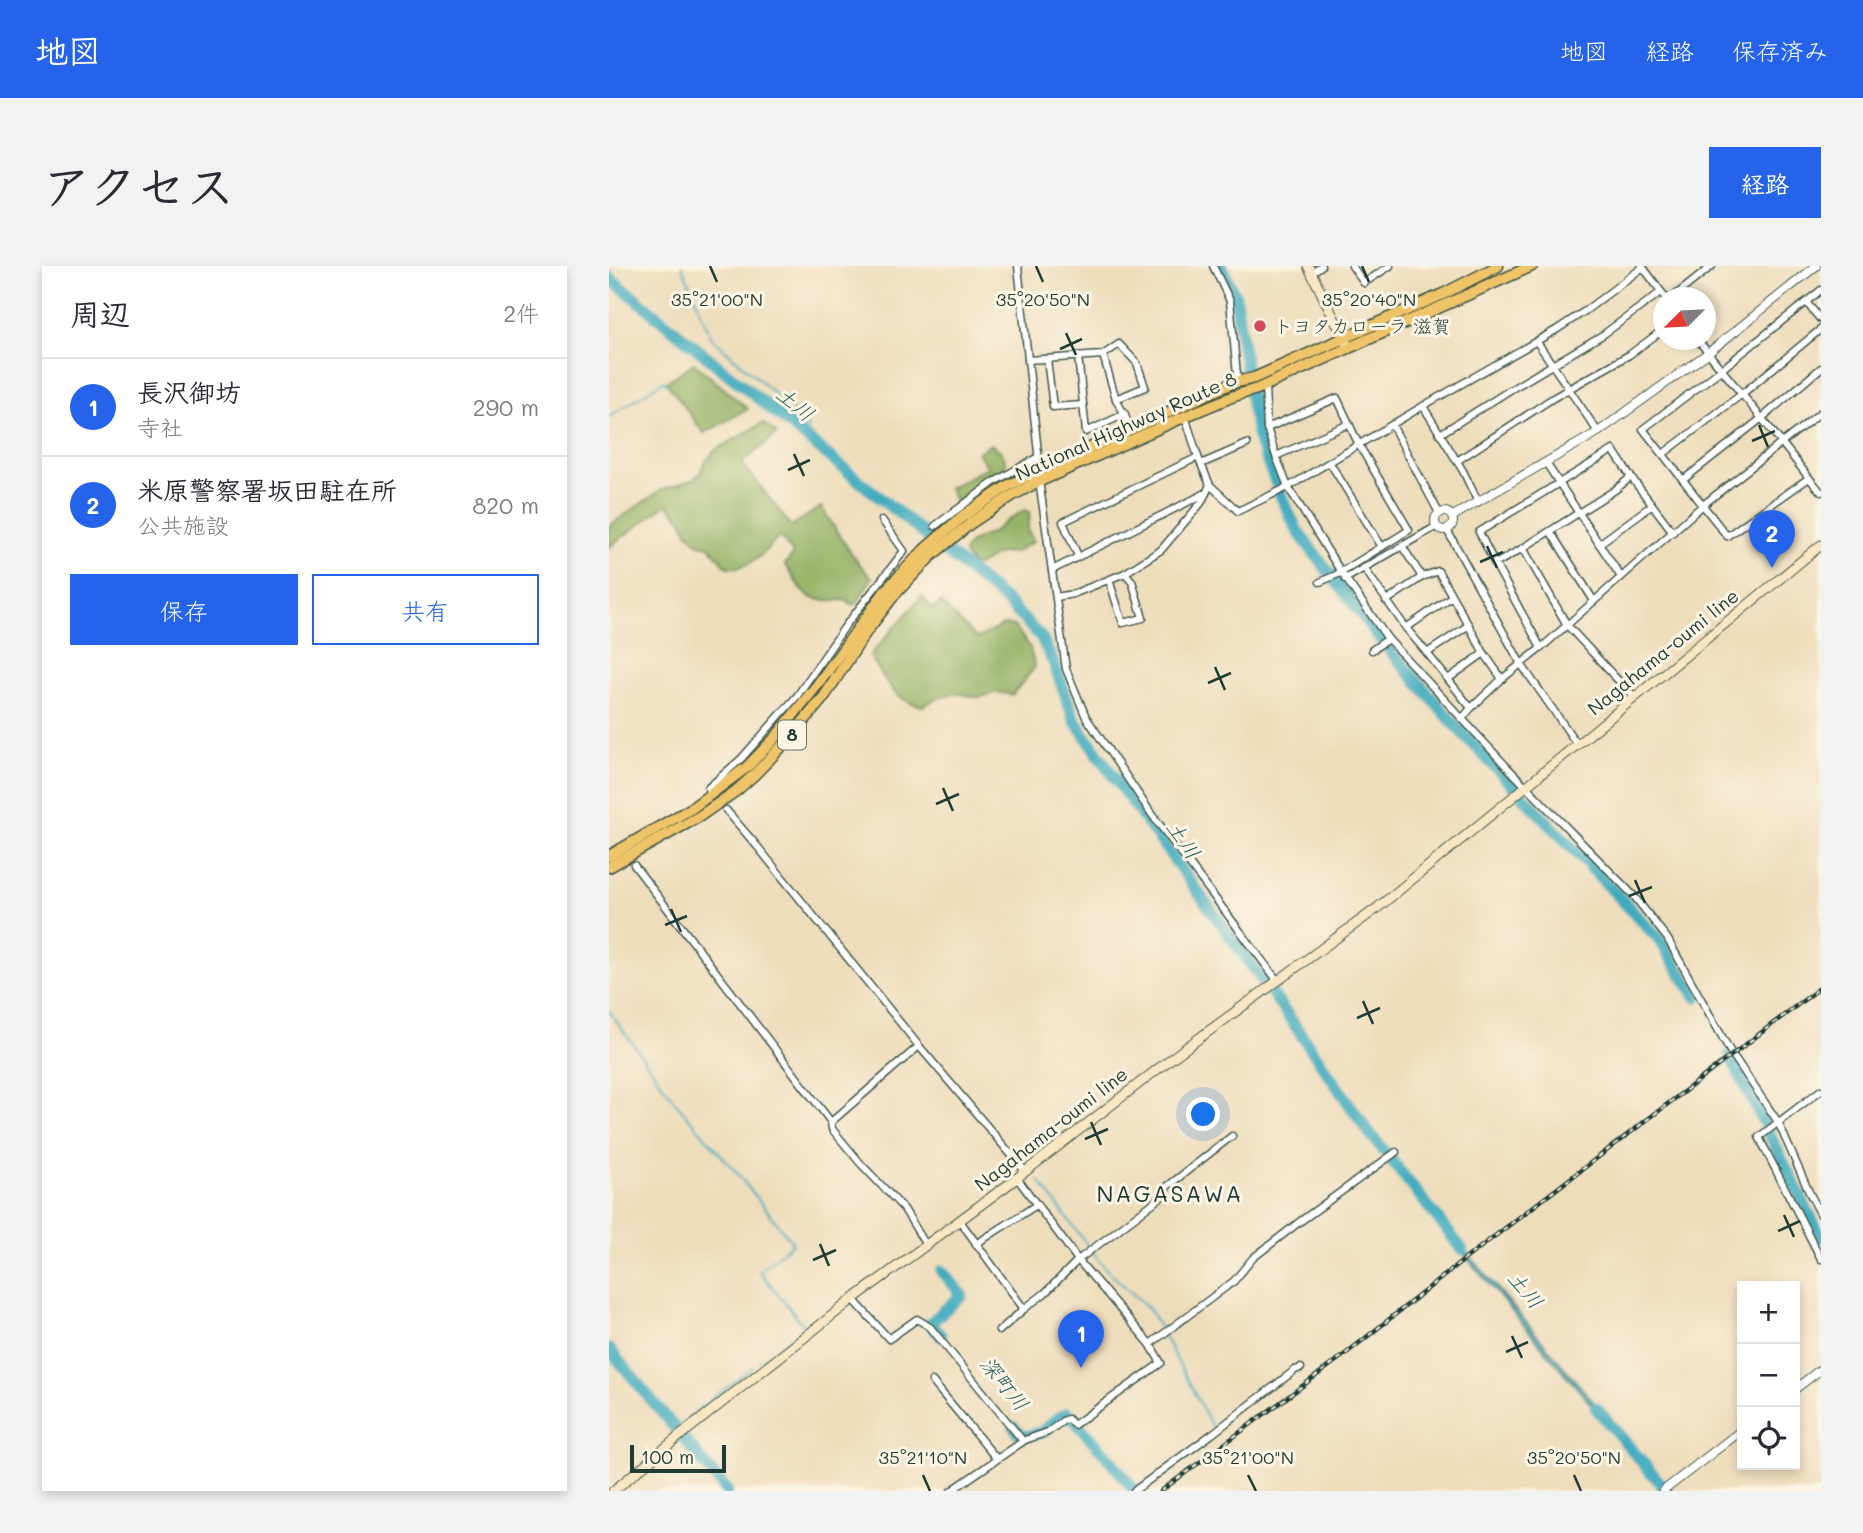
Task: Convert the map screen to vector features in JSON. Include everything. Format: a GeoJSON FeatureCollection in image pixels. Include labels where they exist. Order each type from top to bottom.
{"type":"FeatureCollection","features":[{"type":"Feature","properties":{"kind":"highway","name":"National Highway Route 8"},"geometry":{"type":"LineString","coordinates":[[1346,342],[1532,266]]}},
{"type":"Feature","properties":{"kind":"highway","name":"National Highway Route 8"},"geometry":{"type":"LineString","coordinates":[[609,856],[692,808],[747,767],[775,738],[818,684],[886,590],[967,519],[1131,428],[1234,396],[1491,268]]}},
{"type":"Feature","properties":{"kind":"highway","name":"National Highway Route 8"},"geometry":{"type":"LineString","coordinates":[[1039,477],[1183,411],[1234,379],[1258,384]]}},
{"type":"Feature","properties":{"kind":"highway","name":"National Highway Route 8"},"geometry":{"type":"LineString","coordinates":[[609,867],[699,816],[754,775],[824,697],[866,632],[928,552]]}},
{"type":"Feature","properties":{"kind":"main road"},"geometry":{"type":"LineString","coordinates":[[1309,269],[1346,342]]}},
{"type":"Feature","properties":{"kind":"main road","name":"Nagahama-oumi line"},"geometry":{"type":"LineString","coordinates":[[613,1491],[853,1299],[1017,1178],[1172,1058],[1376,909],[1821,545]]}},
{"type":"Feature","properties":{"kind":"street"},"geometry":{"type":"LineString","coordinates":[[1018,266],[1039,477],[1066,669],[1086,717],[1153,816],[1275,982]]}},
{"type":"Feature","properties":{"kind":"street"},"geometry":{"type":"LineString","coordinates":[[1213,266],[1230,301],[1234,379]]}},
{"type":"Feature","properties":{"kind":"street"},"geometry":{"type":"LineString","coordinates":[[1309,269],[1321,266]]}},
{"type":"Feature","properties":{"kind":"street"},"geometry":{"type":"LineString","coordinates":[[1352,266],[1364,283],[1389,266]]}},
{"type":"Feature","properties":{"kind":"street"},"geometry":{"type":"LineString","coordinates":[[1183,411],[1210,485],[1238,511],[1330,463],[1423,406],[1537,342],[1584,311],[1642,266],[1658,287]]}},
{"type":"Feature","properties":{"kind":"street"},"geometry":{"type":"LineString","coordinates":[[1686,287],[1712,266]]}},
{"type":"Feature","properties":{"kind":"street"},"geometry":{"type":"LineString","coordinates":[[1453,516],[1598,432],[1708,352],[1816,266]]}},
{"type":"Feature","properties":{"kind":"street"},"geometry":{"type":"LineString","coordinates":[[1809,478],[1727,536],[1643,429],[1821,290]]}},
{"type":"Feature","properties":{"kind":"street"},"geometry":{"type":"LineString","coordinates":[[1440,434],[1653,302]]}},
{"type":"Feature","properties":{"kind":"street"},"geometry":{"type":"LineString","coordinates":[[1806,302],[1821,320]]}},
{"type":"Feature","properties":{"kind":"street"},"geometry":{"type":"LineString","coordinates":[[1663,454],[1821,329]]}},
{"type":"Feature","properties":{"kind":"street"},"geometry":{"type":"LineString","coordinates":[[1457,461],[1553,398],[1629,355],[1653,337]]}},
{"type":"Feature","properties":{"kind":"street"},"geometry":{"type":"LineString","coordinates":[[1537,342],[1598,432]]}},
{"type":"Feature","properties":{"kind":"street"},"geometry":{"type":"LineString","coordinates":[[1028,360],[1103,355],[1119,344],[1137,363],[1145,387],[1116,399]]}},
{"type":"Feature","properties":{"kind":"street"},"geometry":{"type":"LineString","coordinates":[[1708,352],[1821,492]]}},
{"type":"Feature","properties":{"kind":"street"},"geometry":{"type":"LineString","coordinates":[[1103,355],[1116,399],[1131,428]]}},
{"type":"Feature","properties":{"kind":"street"},"geometry":{"type":"LineString","coordinates":[[1078,356],[1086,432],[1125,414]]}},
{"type":"Feature","properties":{"kind":"street"},"geometry":{"type":"LineString","coordinates":[[1047,359],[1053,407],[1083,405]]}},
{"type":"Feature","properties":{"kind":"street"},"geometry":{"type":"LineString","coordinates":[[1683,480],[1821,368]]}},
{"type":"Feature","properties":{"kind":"street"},"geometry":{"type":"LineString","coordinates":[[1258,384],[1267,428],[1287,487],[1342,575],[1388,639],[1526,787],[1633,895],[1667,938],[1730,1051],[1776,1124],[1821,1214]]}},
{"type":"Feature","properties":{"kind":"street"},"geometry":{"type":"LineString","coordinates":[[1267,428],[1337,398],[1359,445],[1409,530],[1342,575]]}},
{"type":"Feature","properties":{"kind":"street"},"geometry":{"type":"LineString","coordinates":[[1423,406],[1457,461],[1478,502]]}},
{"type":"Feature","properties":{"kind":"street"},"geometry":{"type":"LineString","coordinates":[[1462,719],[1501,679],[1541,648],[1703,505],[1821,412]]}},
{"type":"Feature","properties":{"kind":"street"},"geometry":{"type":"LineString","coordinates":[[1276,456],[1349,424]]}},
{"type":"Feature","properties":{"kind":"street"},"geometry":{"type":"LineString","coordinates":[[1392,425],[1439,513]]}},
{"type":"Feature","properties":{"kind":"street"},"geometry":{"type":"LineString","coordinates":[[1078,556],[1063,522],[1200,461],[1247,444]]}},
{"type":"Feature","properties":{"kind":"street"},"geometry":{"type":"LineString","coordinates":[[1541,648],[1479,532],[1613,450],[1673,532]]}},
{"type":"Feature","properties":{"kind":"street"},"geometry":{"type":"LineString","coordinates":[[935,526],[994,482],[1038,457]]}},
{"type":"Feature","properties":{"kind":"street"},"geometry":{"type":"LineString","coordinates":[[1330,463],[1383,547]]}},
{"type":"Feature","properties":{"kind":"street"},"geometry":{"type":"LineString","coordinates":[[1546,463],[1621,577]]}},
{"type":"Feature","properties":{"kind":"street"},"geometry":{"type":"LineString","coordinates":[[1495,564],[1615,490],[1631,477]]}},
{"type":"Feature","properties":{"kind":"street"},"geometry":{"type":"LineString","coordinates":[[1056,597],[1073,594],[1125,573],[1161,550],[1201,503],[1210,485]]}},
{"type":"Feature","properties":{"kind":"street"},"geometry":{"type":"LineString","coordinates":[[1052,570],[1206,493]]}},
{"type":"Feature","properties":{"kind":"street"},"geometry":{"type":"LineString","coordinates":[[1599,544],[1652,505]]}},
{"type":"Feature","properties":{"kind":"street"},"geometry":{"type":"LineString","coordinates":[[1448,512],[1453,516],[1453,524],[1447,530],[1441,530],[1437,526],[1435,517],[1439,513],[1448,512]]}},
{"type":"Feature","properties":{"kind":"street"},"geometry":{"type":"LineString","coordinates":[[708,788],[741,759],[797,696],[846,625],[904,551],[882,520]]}},
{"type":"Feature","properties":{"kind":"street"},"geometry":{"type":"LineString","coordinates":[[1321,581],[1364,568],[1437,526]]}},
{"type":"Feature","properties":{"kind":"street"},"geometry":{"type":"LineString","coordinates":[[1447,530],[1521,664],[1577,744]]}},
{"type":"Feature","properties":{"kind":"street"},"geometry":{"type":"LineString","coordinates":[[1550,531],[1594,601]]}},
{"type":"Feature","properties":{"kind":"street"},"geometry":{"type":"LineString","coordinates":[[1402,546],[1422,577]]}},
{"type":"Feature","properties":{"kind":"street"},"geometry":{"type":"LineString","coordinates":[[1523,548],[1567,625],[1635,696]]}},
{"type":"Feature","properties":{"kind":"street"},"geometry":{"type":"LineString","coordinates":[[1364,568],[1406,628],[1471,708]]}},
{"type":"Feature","properties":{"kind":"street"},"geometry":{"type":"LineString","coordinates":[[1387,601],[1422,577],[1438,571],[1501,679]]}},
{"type":"Feature","properties":{"kind":"street"},"geometry":{"type":"LineString","coordinates":[[1109,580],[1123,623],[1143,618],[1132,581],[1125,573]]}},
{"type":"Feature","properties":{"kind":"street"},"geometry":{"type":"LineString","coordinates":[[1406,628],[1451,597]]}},
{"type":"Feature","properties":{"kind":"street"},"geometry":{"type":"LineString","coordinates":[[1427,653],[1469,625]]}},
{"type":"Feature","properties":{"kind":"street"},"geometry":{"type":"LineString","coordinates":[[1372,650],[1388,639]]}},
{"type":"Feature","properties":{"kind":"street"},"geometry":{"type":"LineString","coordinates":[[1448,679],[1484,653]]}},
{"type":"Feature","properties":{"kind":"street"},"geometry":{"type":"LineString","coordinates":[[726,810],[1025,1171]]}},
{"type":"Feature","properties":{"kind":"street"},"geometry":{"type":"LineString","coordinates":[[634,865],[831,1122],[832,1129],[904,1209],[926,1245]]}},
{"type":"Feature","properties":{"kind":"street"},"geometry":{"type":"LineString","coordinates":[[831,1122],[919,1046]]}},
{"type":"Feature","properties":{"kind":"street"},"geometry":{"type":"LineString","coordinates":[[1821,1090],[1759,1137],[1821,1259]]}},
{"type":"Feature","properties":{"kind":"street"},"geometry":{"type":"LineString","coordinates":[[999,1331],[1045,1293],[1078,1260],[1165,1194],[1164,1189],[1232,1136]]}},
{"type":"Feature","properties":{"kind":"street"},"geometry":{"type":"LineString","coordinates":[[1150,1344],[1234,1281],[1253,1258],[1396,1152]]}},
{"type":"Feature","properties":{"kind":"street"},"geometry":{"type":"LineString","coordinates":[[951,1491],[1023,1441],[1048,1432],[1064,1420],[1068,1419],[1074,1425],[1161,1363],[1150,1344],[1078,1260],[1017,1178]]}},
{"type":"Feature","properties":{"kind":"street"},"geometry":{"type":"LineString","coordinates":[[976,1244],[1038,1204]]}},
{"type":"Feature","properties":{"kind":"street"},"geometry":{"type":"LineString","coordinates":[[960,1221],[1024,1309]]}},
{"type":"Feature","properties":{"kind":"street"},"geometry":{"type":"LineString","coordinates":[[853,1299],[889,1339],[916,1319],[930,1328],[1023,1441]]}},
{"type":"Feature","properties":{"kind":"street"},"geometry":{"type":"LineString","coordinates":[[1134,1491],[1301,1368]]}},
{"type":"Feature","properties":{"kind":"street"},"geometry":{"type":"LineString","coordinates":[[1800,1385],[1821,1369]]}},
{"type":"Feature","properties":{"kind":"street"},"geometry":{"type":"LineString","coordinates":[[932,1381],[996,1458]]}},
{"type":"Feature","properties":{"kind":"street"},"geometry":{"type":"LineString","coordinates":[[1663,1491],[1737,1434]]}},
{"type":"Feature","properties":{"kind":"green space"},"geometry":{"type":"Polygon","coordinates":[[[694,363],[748,409],[704,433],[666,382],[694,363]]]}},
{"type":"Feature","properties":{"kind":"green space"},"geometry":{"type":"Polygon","coordinates":[[[763,423],[777,434],[742,463],[791,526],[821,507],[851,553],[872,578],[856,605],[847,600],[815,599],[804,592],[785,565],[793,554],[780,536],[751,563],[727,567],[709,546],[699,544],[688,533],[681,519],[667,504],[609,547],[609,526],[661,490],[694,479],[714,451],[763,423]]]}},
{"type":"Feature","properties":{"kind":"green space"},"geometry":{"type":"Polygon","coordinates":[[[990,444],[1001,453],[1006,466],[956,503],[949,488],[988,467],[978,453],[990,444]]]}},
{"type":"Feature","properties":{"kind":"green space"},"geometry":{"type":"Polygon","coordinates":[[[1025,510],[1029,512],[1028,528],[1034,541],[1015,552],[1000,553],[977,566],[972,565],[964,554],[971,542],[993,532],[1025,510]]]}},
{"type":"Feature","properties":{"kind":"green space"},"geometry":{"type":"Polygon","coordinates":[[[922,596],[932,609],[941,603],[978,638],[1004,625],[1014,626],[1029,646],[1035,667],[1012,695],[997,692],[978,697],[952,694],[923,706],[904,700],[892,689],[871,658],[872,653],[922,596]]]}},
{"type":"Feature","properties":{"kind":"water"},"geometry":{"type":"Polygon","coordinates":[[[1453,1236],[1608,1419],[1605,1421],[1450,1238],[1453,1236]]]}},
{"type":"Feature","properties":{"kind":"waterway"},"geometry":{"type":"LineString","coordinates":[[682,266],[711,337],[805,421],[808,428],[804,436]]}},
{"type":"Feature","properties":{"kind":"waterway"},"geometry":{"type":"LineString","coordinates":[[1221,266],[1235,295],[1259,440],[1298,532],[1381,640],[1456,726],[1659,939],[1696,997]]}},
{"type":"Feature","properties":{"kind":"waterway","name":"土川"},"geometry":{"type":"LineString","coordinates":[[609,277],[1004,599],[1041,637],[1075,721],[1287,1014],[1365,1127],[1462,1249]]}},
{"type":"Feature","properties":{"kind":"waterway"},"geometry":{"type":"LineString","coordinates":[[609,417],[663,381],[667,384]]}},
{"type":"Feature","properties":{"kind":"waterway"},"geometry":{"type":"LineString","coordinates":[[609,1011],[676,1103],[793,1243],[759,1271],[805,1327],[760,1362]]}},
{"type":"Feature","properties":{"kind":"waterway"},"geometry":{"type":"LineString","coordinates":[[1730,1055],[1821,1238]]}},
{"type":"Feature","properties":{"kind":"waterway"},"geometry":{"type":"LineString","coordinates":[[1039,1181],[1089,1247]]}},
{"type":"Feature","properties":{"kind":"waterway"},"geometry":{"type":"LineString","coordinates":[[1092,1251],[1106,1269],[1150,1310],[1161,1331]]}},
{"type":"Feature","properties":{"kind":"waterway","name":"深町川"},"geometry":{"type":"LineString","coordinates":[[941,1336],[930,1323],[962,1295],[942,1271]]}},
{"type":"Feature","properties":{"kind":"waterway"},"geometry":{"type":"LineString","coordinates":[[1164,1336],[1214,1430]]}},
{"type":"Feature","properties":{"kind":"waterway"},"geometry":{"type":"LineString","coordinates":[[609,1349],[727,1491]]}},
{"type":"Feature","properties":{"kind":"waterway"},"geometry":{"type":"LineString","coordinates":[[675,1428],[753,1367]]}},
{"type":"Feature","properties":{"kind":"waterway","name":"土川"},"geometry":{"type":"LineString","coordinates":[[1596,1408],[1667,1491]]}},
{"type":"Feature","properties":{"kind":"waterway","name":"深町川"},"geometry":{"type":"LineString","coordinates":[[1014,1427],[1022,1437],[1043,1432],[1054,1421],[1068,1413],[1135,1491]]}},
{"type":"Feature","properties":{"kind":"waterway"},"geometry":{"type":"LineString","coordinates":[[1142,1491],[1193,1452]]}},
{"type":"Feature","properties":{"kind":"railway"},"geometry":{"type":"LineString","coordinates":[[1161,1491],[1344,1355],[1474,1252],[1821,987]]}},
{"type":"Feature","properties":{"kind":"place","name":"トヨタカローラ 滋賀"},"geometry":{"type":"Point","coordinates":[1260,326]}},
{"type":"Feature","properties":{"kind":"place","name":"米原警察署坂田駐在所"},"geometry":{"type":"Point","coordinates":[1772,568]}},
{"type":"Feature","properties":{"kind":"place","name":"長沢御坊"},"geometry":{"type":"Point","coordinates":[1081,1368]}},
{"type":"Feature","properties":{"kind":"district","name":"NAGASAWA"},"geometry":{"type":"Point","coordinates":[1170,1194]}}]}
